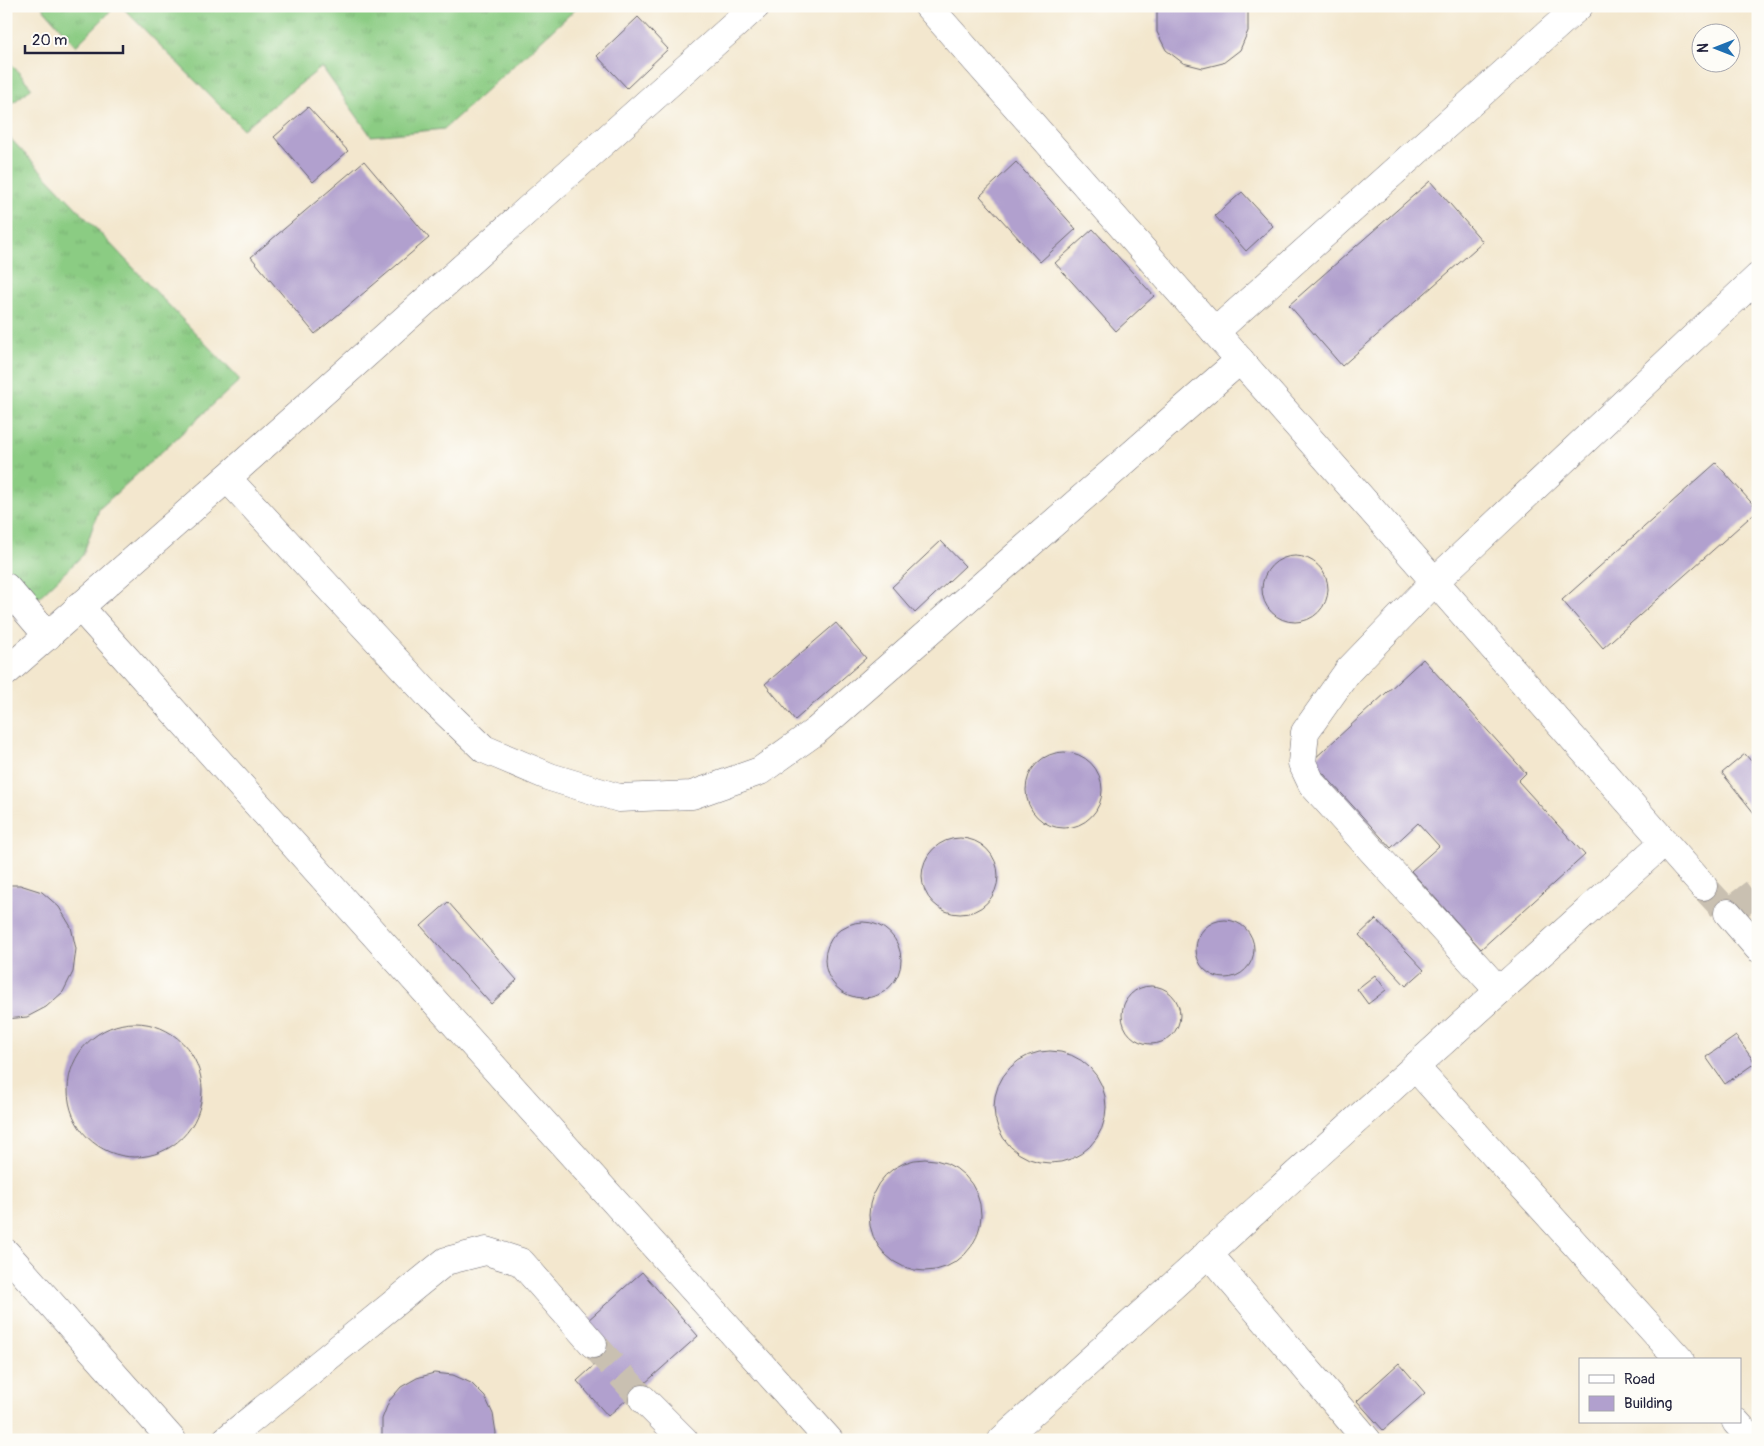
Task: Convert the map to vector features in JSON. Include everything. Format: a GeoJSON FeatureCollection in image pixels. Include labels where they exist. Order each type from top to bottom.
{"type":"FeatureCollection","features":[{"type":"Feature","properties":{"kind":"lane"},"geometry":{"type":"LineString","coordinates":[[6,672],[227,478],[756,6]]}},
{"type":"Feature","properties":{"kind":"lane"},"geometry":{"type":"LineString","coordinates":[[928,6],[1703,886]]}},
{"type":"Feature","properties":{"kind":"lane"},"geometry":{"type":"LineString","coordinates":[[1215,332],[1579,6]]}},
{"type":"Feature","properties":{"kind":"lane"},"geometry":{"type":"LineString","coordinates":[[1499,991],[1312,784],[1302,764],[1305,732],[1348,671],[1435,581],[1758,276]]}},
{"type":"Feature","properties":{"kind":"lane"},"geometry":{"type":"LineString","coordinates":[[227,478],[432,699],[484,749],[550,777],[619,798],[692,796],[760,771],[816,731],[1240,360]]}},
{"type":"Feature","properties":{"kind":"lane"},"geometry":{"type":"LineString","coordinates":[[6,586],[48,636]]}},
{"type":"Feature","properties":{"kind":"lane"},"geometry":{"type":"LineString","coordinates":[[79,606],[829,1440]]}},
{"type":"Feature","properties":{"kind":"lane"},"geometry":{"type":"LineString","coordinates":[[1002,1440],[1664,842]]}},
{"type":"Feature","properties":{"kind":"lane"},"geometry":{"type":"LineString","coordinates":[[1728,913],[1758,948]]}},
{"type":"Feature","properties":{"kind":"lane"},"geometry":{"type":"LineString","coordinates":[[1415,1067],[1678,1358]]}},
{"type":"Feature","properties":{"kind":"lane"},"geometry":{"type":"LineString","coordinates":[[226,1440],[446,1261],[486,1251],[522,1262],[594,1344]]}},
{"type":"Feature","properties":{"kind":"lane"},"geometry":{"type":"LineString","coordinates":[[6,1253],[172,1440]]}},
{"type":"Feature","properties":{"kind":"lane"},"geometry":{"type":"LineString","coordinates":[[1208,1253],[1368,1440]]}},
{"type":"Feature","properties":{"kind":"lane"},"geometry":{"type":"LineString","coordinates":[[643,1399],[684,1440]]}},
{"type":"Feature","properties":{"kind":"lane"},"geometry":{"type":"LineString","coordinates":[[1738,1424],[1752,1440]]}},
{"type":"Feature","properties":{"kind":"green space"},"geometry":{"type":"Polygon","coordinates":[[[41,6],[116,6],[76,46],[41,6]]]}},
{"type":"Feature","properties":{"kind":"green space"},"geometry":{"type":"Polygon","coordinates":[[[121,6],[579,6],[444,129],[371,136],[322,67],[243,129],[121,6]]]}},
{"type":"Feature","properties":{"kind":"green space"},"geometry":{"type":"Polygon","coordinates":[[[6,58],[32,88],[6,108],[6,58]]]}},
{"type":"Feature","properties":{"kind":"green space"},"geometry":{"type":"Polygon","coordinates":[[[6,134],[240,380],[99,509],[83,555],[37,599],[6,565],[6,134]]]}},
{"type":"Feature","properties":{"kind":"building"},"geometry":{"type":"Polygon","coordinates":[[[1159,6],[1247,6],[1248,31],[1240,50],[1223,63],[1203,68],[1183,63],[1166,50],[1157,32],[1157,11],[1159,6]]]}},
{"type":"Feature","properties":{"kind":"building"},"geometry":{"type":"Polygon","coordinates":[[[638,17],[668,49],[627,88],[597,56],[638,17]]]}},
{"type":"Feature","properties":{"kind":"building"},"geometry":{"type":"Polygon","coordinates":[[[308,107],[348,151],[313,182],[274,137],[308,107]]]}},
{"type":"Feature","properties":{"kind":"building"},"geometry":{"type":"Polygon","coordinates":[[[364,161],[429,238],[315,334],[251,257],[364,161]]]}},
{"type":"Feature","properties":{"kind":"building"},"geometry":{"type":"Polygon","coordinates":[[[1016,162],[1076,229],[1040,262],[980,196],[1016,162]]]}},
{"type":"Feature","properties":{"kind":"building"},"geometry":{"type":"Polygon","coordinates":[[[1430,181],[1483,242],[1342,366],[1289,305],[1430,181]]]}},
{"type":"Feature","properties":{"kind":"building"},"geometry":{"type":"Polygon","coordinates":[[[1242,192],[1273,226],[1246,251],[1215,216],[1242,192]]]}},
{"type":"Feature","properties":{"kind":"building"},"geometry":{"type":"Polygon","coordinates":[[[1093,229],[1154,296],[1116,331],[1055,263],[1093,229]]]}},
{"type":"Feature","properties":{"kind":"building"},"geometry":{"type":"Polygon","coordinates":[[[1716,463],[1758,510],[1603,648],[1562,600],[1716,463]]]}},
{"type":"Feature","properties":{"kind":"building"},"geometry":{"type":"Polygon","coordinates":[[[941,541],[965,566],[915,613],[892,587],[941,541]]]}},
{"type":"Feature","properties":{"kind":"building"},"geometry":{"type":"Polygon","coordinates":[[[1301,556],[1319,565],[1326,576],[1328,589],[1326,602],[1319,613],[1308,620],[1289,622],[1271,613],[1264,602],[1262,583],[1271,565],[1282,558],[1301,556]]]}},
{"type":"Feature","properties":{"kind":"building"},"geometry":{"type":"Polygon","coordinates":[[[836,623],[866,658],[795,720],[765,684],[836,623]]]}},
{"type":"Feature","properties":{"kind":"building"},"geometry":{"type":"Polygon","coordinates":[[[1423,659],[1526,773],[1518,781],[1585,855],[1481,949],[1411,871],[1439,846],[1418,823],[1391,848],[1312,761],[1423,659]]]}},
{"type":"Feature","properties":{"kind":"building"},"geometry":{"type":"Polygon","coordinates":[[[1064,752],[1078,755],[1091,763],[1099,776],[1102,790],[1099,804],[1091,817],[1078,825],[1064,828],[1050,825],[1037,817],[1029,804],[1026,790],[1029,776],[1037,763],[1050,755],[1064,752]]]}},
{"type":"Feature","properties":{"kind":"building"},"geometry":{"type":"Polygon","coordinates":[[[1745,754],[1758,769],[1758,818],[1722,773],[1745,754]]]}},
{"type":"Feature","properties":{"kind":"building"},"geometry":{"type":"Polygon","coordinates":[[[960,838],[974,841],[987,849],[995,862],[998,876],[995,890],[987,903],[974,911],[960,914],[946,911],[933,903],[925,890],[922,876],[925,862],[933,849],[946,841],[960,838]]]}},
{"type":"Feature","properties":{"kind":"building"},"geometry":{"type":"Polygon","coordinates":[[[6,885],[20,885],[42,892],[59,907],[71,927],[76,949],[73,972],[63,992],[46,1007],[27,1017],[6,1019],[6,885]]]}},
{"type":"Feature","properties":{"kind":"building"},"geometry":{"type":"Polygon","coordinates":[[[448,902],[517,980],[491,1004],[421,926],[448,902]]]}},
{"type":"Feature","properties":{"kind":"building"},"geometry":{"type":"Polygon","coordinates":[[[1376,919],[1424,970],[1406,986],[1359,935],[1376,919]]]}},
{"type":"Feature","properties":{"kind":"building"},"geometry":{"type":"Polygon","coordinates":[[[1219,920],[1231,920],[1246,928],[1254,943],[1254,955],[1246,970],[1231,978],[1219,978],[1204,970],[1196,955],[1196,943],[1204,928],[1219,920]]]}},
{"type":"Feature","properties":{"kind":"building"},"geometry":{"type":"Polygon","coordinates":[[[863,922],[877,925],[890,933],[898,946],[901,960],[898,974],[890,987],[877,995],[863,998],[849,995],[836,987],[828,974],[825,960],[828,946],[836,933],[849,925],[863,922]]]}},
{"type":"Feature","properties":{"kind":"building"},"geometry":{"type":"Polygon","coordinates":[[[1375,975],[1386,990],[1368,1004],[1357,989],[1375,975]]]}},
{"type":"Feature","properties":{"kind":"building"},"geometry":{"type":"Polygon","coordinates":[[[1145,986],[1157,986],[1172,994],[1180,1009],[1180,1021],[1172,1036],[1157,1044],[1145,1044],[1130,1036],[1122,1021],[1122,1009],[1130,994],[1145,986]]]}},
{"type":"Feature","properties":{"kind":"building"},"geometry":{"type":"Polygon","coordinates":[[[135,1023],[161,1028],[182,1043],[197,1064],[202,1090],[197,1116],[182,1137],[161,1152],[135,1157],[109,1152],[88,1137],[73,1116],[68,1090],[73,1064],[88,1043],[109,1028],[135,1023]]]}},
{"type":"Feature","properties":{"kind":"building"},"geometry":{"type":"Polygon","coordinates":[[[1736,1036],[1755,1063],[1725,1084],[1706,1057],[1736,1036]]]}},
{"type":"Feature","properties":{"kind":"building"},"geometry":{"type":"Polygon","coordinates":[[[1050,1051],[1071,1055],[1089,1068],[1102,1086],[1106,1107],[1102,1128],[1089,1146],[1071,1159],[1050,1163],[1029,1159],[1011,1146],[998,1128],[994,1107],[998,1086],[1011,1068],[1029,1055],[1050,1051]]]}},
{"type":"Feature","properties":{"kind":"building"},"geometry":{"type":"Polygon","coordinates":[[[925,1159],[946,1163],[964,1176],[977,1194],[981,1215],[977,1236],[964,1254],[946,1267],[925,1271],[904,1267],[886,1254],[873,1236],[869,1215],[873,1194],[886,1176],[904,1163],[925,1159]]]}},
{"type":"Feature","properties":{"kind":"building"},"geometry":{"type":"Polygon","coordinates":[[[642,1272],[698,1336],[608,1416],[577,1381],[612,1349],[587,1321],[642,1272]]]}},
{"type":"Feature","properties":{"kind":"building"},"geometry":{"type":"Polygon","coordinates":[[[1399,1363],[1425,1393],[1383,1430],[1357,1401],[1399,1363]]]}},
{"type":"Feature","properties":{"kind":"building"},"geometry":{"type":"Polygon","coordinates":[[[434,1373],[453,1375],[471,1383],[485,1397],[493,1414],[496,1433],[495,1440],[382,1440],[382,1419],[389,1401],[401,1387],[417,1378],[434,1373]]]}},
{"type":"Feature","properties":{"kind":"tunnel"},"geometry":{"type":"LineString","coordinates":[[1703,886],[1728,913],[1758,890]]}},
{"type":"Feature","properties":{"kind":"tunnel"},"geometry":{"type":"LineString","coordinates":[[593,1344],[643,1399]]}}]}
